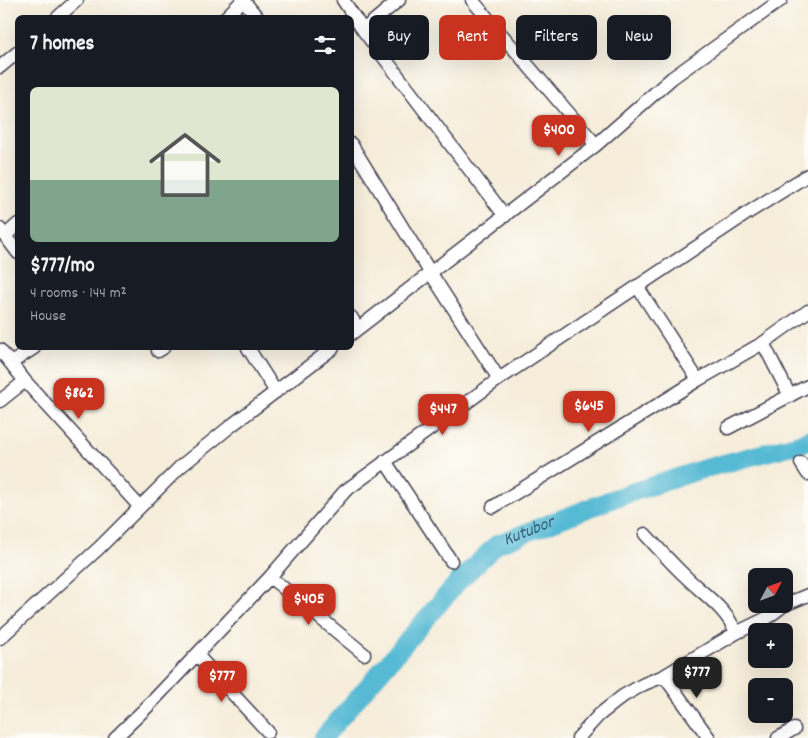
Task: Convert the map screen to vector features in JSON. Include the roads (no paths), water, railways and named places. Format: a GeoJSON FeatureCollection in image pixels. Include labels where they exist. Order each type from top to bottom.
{"type":"FeatureCollection","features":[{"type":"Feature","properties":{"kind":"street"},"geometry":{"type":"LineString","coordinates":[[60,15],[77,0]]}},
{"type":"Feature","properties":{"kind":"street"},"geometry":{"type":"LineString","coordinates":[[228,15],[243,0],[256,15]]}},
{"type":"Feature","properties":{"kind":"street"},"geometry":{"type":"LineString","coordinates":[[343,0],[353,15]]}},
{"type":"Feature","properties":{"kind":"street"},"geometry":{"type":"LineString","coordinates":[[363,30],[399,0]]}},
{"type":"Feature","properties":{"kind":"street"},"geometry":{"type":"LineString","coordinates":[[472,0],[596,145]]}},
{"type":"Feature","properties":{"kind":"street"},"geometry":{"type":"LineString","coordinates":[[354,326],[506,216],[596,145],[672,78],[781,0]]}},
{"type":"Feature","properties":{"kind":"street"},"geometry":{"type":"LineString","coordinates":[[354,16],[506,216]]}},
{"type":"Feature","properties":{"kind":"street"},"geometry":{"type":"LineString","coordinates":[[0,67],[15,54]]}},
{"type":"Feature","properties":{"kind":"street"},"geometry":{"type":"LineString","coordinates":[[354,149],[499,379]]}},
{"type":"Feature","properties":{"kind":"street"},"geometry":{"type":"LineString","coordinates":[[115,738],[197,655],[270,577],[344,491],[499,379],[568,335],[637,286],[749,212],[808,175]]}},
{"type":"Feature","properties":{"kind":"street"},"geometry":{"type":"LineString","coordinates":[[15,226],[2,233],[15,249]]}},
{"type":"Feature","properties":{"kind":"street"},"geometry":{"type":"LineString","coordinates":[[637,286],[698,380]]}},
{"type":"Feature","properties":{"kind":"street"},"geometry":{"type":"LineString","coordinates":[[493,507],[698,380],[763,343],[808,311]]}},
{"type":"Feature","properties":{"kind":"street"},"geometry":{"type":"LineString","coordinates":[[763,343],[790,396]]}},
{"type":"Feature","properties":{"kind":"street"},"geometry":{"type":"LineString","coordinates":[[0,350],[25,381],[139,506]]}},
{"type":"Feature","properties":{"kind":"street"},"geometry":{"type":"LineString","coordinates":[[11,363],[31,350]]}},
{"type":"Feature","properties":{"kind":"street"},"geometry":{"type":"LineString","coordinates":[[249,350],[276,392]]}},
{"type":"Feature","properties":{"kind":"street"},"geometry":{"type":"LineString","coordinates":[[0,638],[99,548],[180,467],[232,424],[330,350]]}},
{"type":"Feature","properties":{"kind":"street"},"geometry":{"type":"LineString","coordinates":[[0,401],[25,381]]}},
{"type":"Feature","properties":{"kind":"street"},"geometry":{"type":"LineString","coordinates":[[728,428],[808,386]]}},
{"type":"Feature","properties":{"kind":"street"},"geometry":{"type":"LineString","coordinates":[[385,461],[451,561]]}},
{"type":"Feature","properties":{"kind":"street"},"geometry":{"type":"LineString","coordinates":[[645,534],[684,576],[721,609],[732,623],[736,633]]}},
{"type":"Feature","properties":{"kind":"street"},"geometry":{"type":"LineString","coordinates":[[270,577],[364,654]]}},
{"type":"Feature","properties":{"kind":"street"},"geometry":{"type":"LineString","coordinates":[[578,738],[599,715],[623,696],[644,684],[664,676],[736,633],[767,618],[784,605],[808,595]]}},
{"type":"Feature","properties":{"kind":"street"},"geometry":{"type":"LineString","coordinates":[[197,655],[268,732]]}},
{"type":"Feature","properties":{"kind":"street"},"geometry":{"type":"LineString","coordinates":[[664,676],[709,738]]}},
{"type":"Feature","properties":{"kind":"street"},"geometry":{"type":"LineString","coordinates":[[778,738],[794,729]]}},
{"type":"Feature","properties":{"kind":"waterway","name":"Kutubor"},"geometry":{"type":"LineString","coordinates":[[323,738],[457,583],[497,544],[615,498],[703,469],[802,443],[808,439]]}}]}
